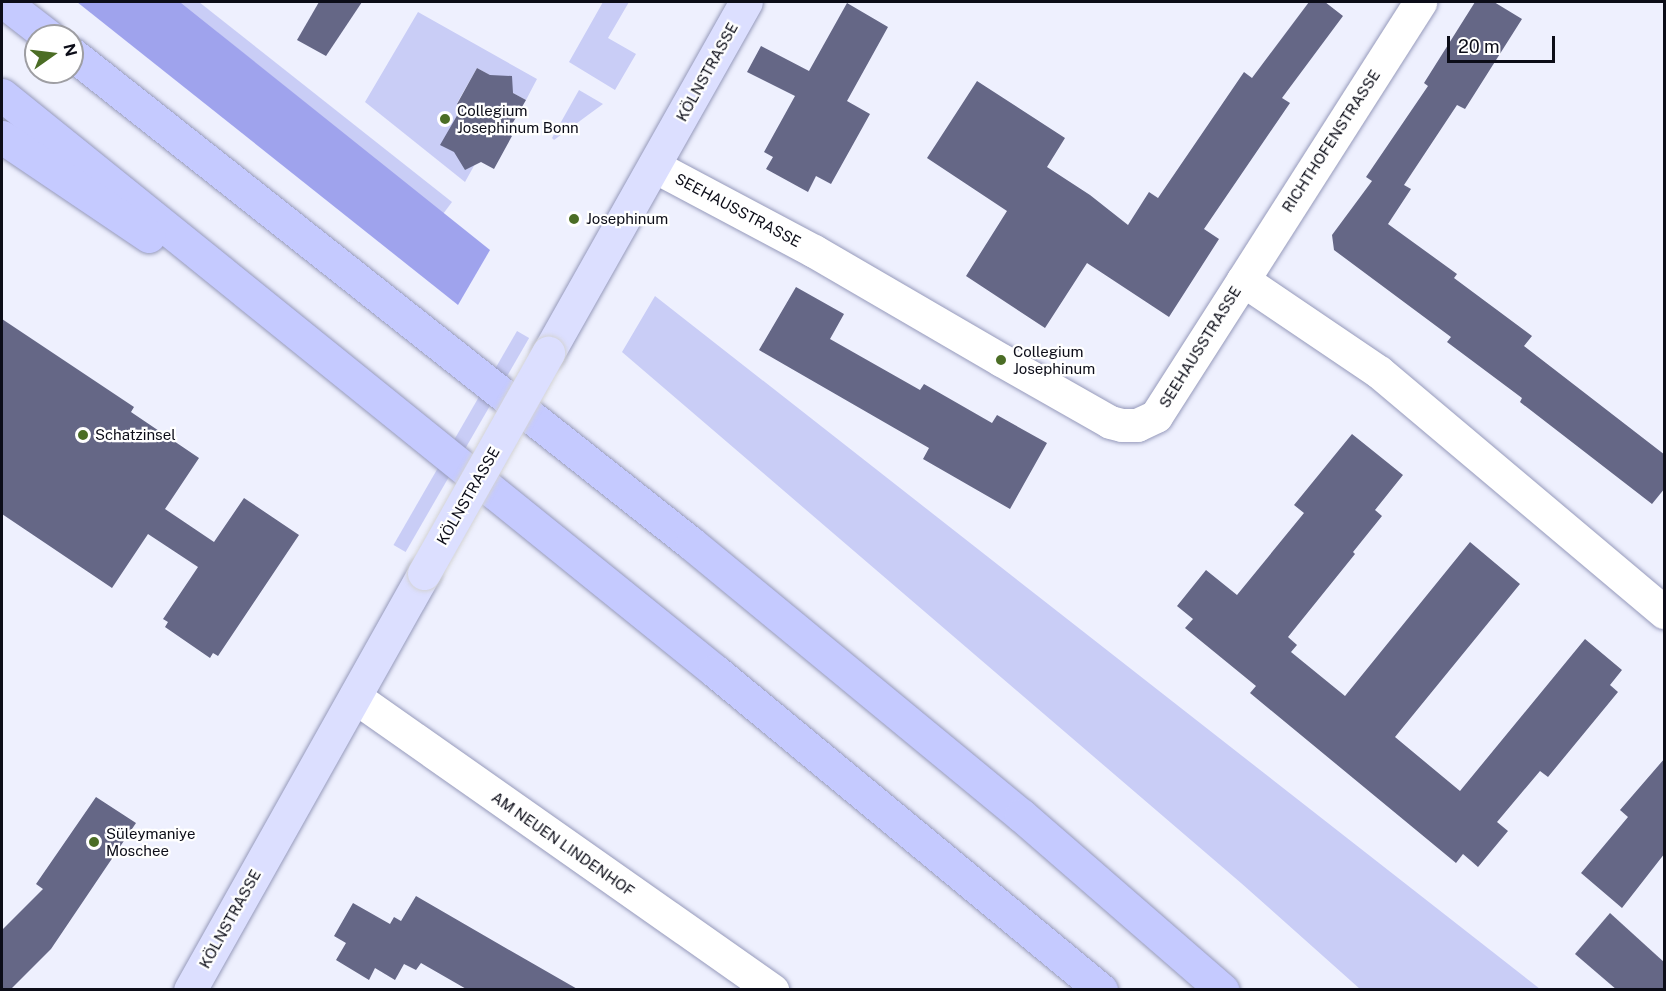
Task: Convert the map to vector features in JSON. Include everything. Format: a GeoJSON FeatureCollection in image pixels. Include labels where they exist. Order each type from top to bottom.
{"type":"FeatureCollection","features":[{"type":"Feature","properties":{"kind":"highway"},"geometry":{"type":"LineString","coordinates":[[4,2],[32,24]]}},
{"type":"Feature","properties":{"kind":"highway"},"geometry":{"type":"LineString","coordinates":[[84,63],[692,544],[1021,815],[1222,990]]}},
{"type":"Feature","properties":{"kind":"highway"},"geometry":{"type":"LineString","coordinates":[[2,94],[959,870],[1101,990]]}},
{"type":"Feature","properties":{"kind":"highway"},"geometry":{"type":"LineString","coordinates":[[2,137],[303,338]]}},
{"type":"Feature","properties":{"kind":"main road","name":"KÖLNSTRASSE"},"geometry":{"type":"LineString","coordinates":[[190,990],[746,2]]}},
{"type":"Feature","properties":{"kind":"street","name":"RICHTHOFENSTRASSE"},"geometry":{"type":"LineString","coordinates":[[1243,280],[1420,2]]}},
{"type":"Feature","properties":{"kind":"street","name":"SEEHAUSSTRASSE"},"geometry":{"type":"LineString","coordinates":[[654,166],[814,251],[1110,422],[1122,425],[1137,425],[1156,416],[1243,280],[1379,372],[1665,612]]}},
{"type":"Feature","properties":{"kind":"street","name":"AM NEUEN LINDENHOF"},"geometry":{"type":"LineString","coordinates":[[355,697],[772,990]]}},
{"type":"Feature","properties":{"kind":"shaded area"},"geometry":{"type":"Polygon","coordinates":[[[77,2],[180,2],[490,250],[458,305],[77,2]]]}},
{"type":"Feature","properties":{"kind":"shaded area"},"geometry":{"type":"Polygon","coordinates":[[[180,2],[199,2],[452,202],[443,214],[180,2]]]}},
{"type":"Feature","properties":{"kind":"shaded area"},"geometry":{"type":"Polygon","coordinates":[[[603,2],[629,2],[608,38],[636,54],[615,90],[569,62],[603,2]]]}},
{"type":"Feature","properties":{"kind":"shaded area"},"geometry":{"type":"Polygon","coordinates":[[[418,12],[537,79],[526,100],[509,91],[512,82],[509,77],[502,76],[497,79],[477,68],[457,103],[462,107],[461,155],[475,164],[465,182],[365,102],[418,12]]]}},
{"type":"Feature","properties":{"kind":"shaded area"},"geometry":{"type":"Polygon","coordinates":[[[579,90],[603,104],[554,140],[552,138],[579,90]]]}},
{"type":"Feature","properties":{"kind":"shaded area"},"geometry":{"type":"Polygon","coordinates":[[[655,296],[1540,989],[1360,989],[1241,883],[622,352],[655,296]]]}},
{"type":"Feature","properties":{"kind":"shaded area"},"geometry":{"type":"Polygon","coordinates":[[[517,331],[529,338],[406,552],[394,545],[517,331]]]}},
{"type":"Feature","properties":{"kind":"building"},"geometry":{"type":"Polygon","coordinates":[[[319,2],[362,2],[326,56],[297,40],[319,2]]]}},
{"type":"Feature","properties":{"kind":"building"},"geometry":{"type":"Polygon","coordinates":[[[1309,2],[1325,2],[1343,16],[1282,98],[1290,103],[1204,229],[1219,239],[1169,317],[1087,263],[1045,328],[966,276],[1007,211],[927,158],[977,81],[1065,138],[1047,167],[1090,195],[1128,225],[1149,192],[1158,198],[1244,72],[1252,78],[1309,2]]]}},
{"type":"Feature","properties":{"kind":"building"},"geometry":{"type":"Polygon","coordinates":[[[1475,2],[1494,2],[1522,19],[1465,109],[1457,105],[1404,185],[1411,189],[1388,224],[1457,274],[1454,278],[1532,336],[1524,346],[1665,455],[1665,488],[1652,504],[1520,402],[1522,398],[1447,342],[1451,337],[1334,250],[1332,235],[1372,181],[1366,177],[1428,86],[1424,83],[1475,2]]]}},
{"type":"Feature","properties":{"kind":"building"},"geometry":{"type":"Polygon","coordinates":[[[847,3],[888,27],[847,101],[870,114],[831,184],[816,176],[808,192],[766,169],[773,157],[764,152],[795,96],[747,72],[761,46],[809,71],[847,3]]]}},
{"type":"Feature","properties":{"kind":"building"},"geometry":{"type":"Polygon","coordinates":[[[477,68],[490,75],[512,76],[513,93],[526,100],[507,133],[512,136],[494,169],[481,162],[465,170],[454,152],[440,145],[462,107],[457,104],[477,68]]]}},
{"type":"Feature","properties":{"kind":"building"},"geometry":{"type":"Polygon","coordinates":[[[796,287],[844,314],[830,339],[920,390],[924,384],[992,423],[997,415],[1047,443],[1010,509],[923,459],[929,448],[759,350],[796,287]]]}},
{"type":"Feature","properties":{"kind":"building","name":"Schatzinsel"},"geometry":{"type":"Polygon","coordinates":[[[2,319],[134,407],[131,412],[199,458],[165,509],[214,542],[244,498],[299,535],[218,656],[213,653],[210,658],[165,627],[168,622],[163,619],[198,567],[148,534],[112,588],[2,514],[2,319]]]}},
{"type":"Feature","properties":{"kind":"building"},"geometry":{"type":"Polygon","coordinates":[[[1352,434],[1403,475],[1375,510],[1382,516],[1353,552],[1355,554],[1288,637],[1297,645],[1291,652],[1345,696],[1470,542],[1520,584],[1395,737],[1460,791],[1585,639],[1622,670],[1610,685],[1618,692],[1548,777],[1540,771],[1497,822],[1508,831],[1478,867],[1463,854],[1456,863],[1250,693],[1256,686],[1185,628],[1193,619],[1177,606],[1206,570],[1237,595],[1304,513],[1294,505],[1352,434]]]}},
{"type":"Feature","properties":{"kind":"building"},"geometry":{"type":"Polygon","coordinates":[[[1665,758],[1665,853],[1622,908],[1581,873],[1628,817],[1620,810],[1665,758]]]}},
{"type":"Feature","properties":{"kind":"building"},"geometry":{"type":"Polygon","coordinates":[[[96,797],[136,823],[51,949],[10,990],[2,990],[2,930],[43,889],[36,884],[96,797]]]}},
{"type":"Feature","properties":{"kind":"building"},"geometry":{"type":"Polygon","coordinates":[[[416,896],[579,990],[468,990],[421,963],[416,970],[404,964],[395,980],[375,968],[369,980],[336,960],[346,943],[334,936],[353,903],[390,924],[394,917],[401,921],[416,896]]]}},
{"type":"Feature","properties":{"kind":"building"},"geometry":{"type":"Polygon","coordinates":[[[1610,913],[1665,963],[1665,990],[1617,990],[1575,954],[1610,913]]]}},
{"type":"Feature","properties":{"kind":"place","name":"Collegium Josephinum Bonn"},"geometry":{"type":"Point","coordinates":[445,119]}},
{"type":"Feature","properties":{"kind":"place","name":"Josephinum"},"geometry":{"type":"Point","coordinates":[574,219]}},
{"type":"Feature","properties":{"kind":"place","name":"Collegium Josephinum"},"geometry":{"type":"Point","coordinates":[1001,360]}},
{"type":"Feature","properties":{"kind":"place","name":"Schatzinsel"},"geometry":{"type":"Point","coordinates":[83,435]}},
{"type":"Feature","properties":{"kind":"place","name":"Süleymaniye Moschee"},"geometry":{"type":"Point","coordinates":[94,842]}}]}
